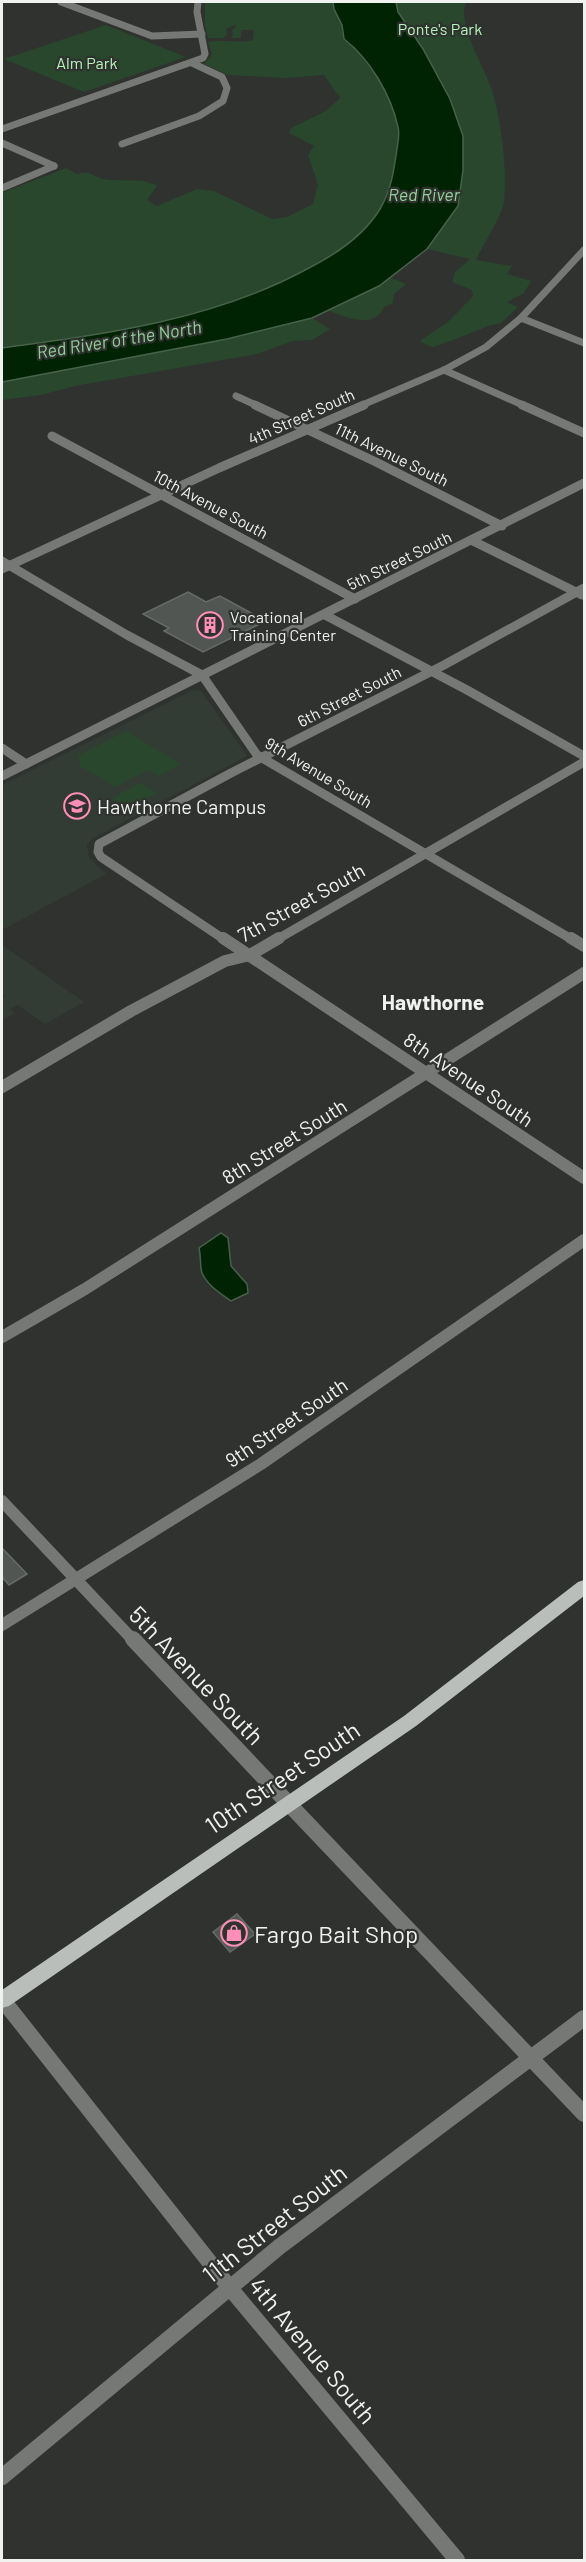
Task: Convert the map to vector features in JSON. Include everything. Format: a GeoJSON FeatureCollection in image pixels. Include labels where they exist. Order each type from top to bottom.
{"type":"FeatureCollection","features":[{"type":"Feature","properties":{"kind":"main road","name":"10th Street South"},"geometry":{"type":"LineString","coordinates":[[2,2000],[410,1721],[585,1587]]}},
{"type":"Feature","properties":{"kind":"street"},"geometry":{"type":"LineString","coordinates":[[61,2],[152,36],[202,34]]}},
{"type":"Feature","properties":{"kind":"street"},"geometry":{"type":"LineString","coordinates":[[2,129],[192,63],[206,54],[197,12],[198,2]]}},
{"type":"Feature","properties":{"kind":"street"},"geometry":{"type":"LineString","coordinates":[[122,144],[199,116],[224,101],[227,88],[222,77],[192,63]]}},
{"type":"Feature","properties":{"kind":"street"},"geometry":{"type":"LineString","coordinates":[[2,143],[54,166],[2,188]]}},
{"type":"Feature","properties":{"kind":"street","name":"4th Street South"},"geometry":{"type":"LineString","coordinates":[[4,565],[444,370],[486,347],[521,318],[585,250]]}},
{"type":"Feature","properties":{"kind":"street"},"geometry":{"type":"LineString","coordinates":[[521,318],[585,343]]}},
{"type":"Feature","properties":{"kind":"street"},"geometry":{"type":"LineString","coordinates":[[444,370],[585,433]]}},
{"type":"Feature","properties":{"kind":"street","name":"11th Avenue South"},"geometry":{"type":"LineString","coordinates":[[236,396],[502,526]]}},
{"type":"Feature","properties":{"kind":"street","name":"10th Avenue South"},"geometry":{"type":"LineString","coordinates":[[52,436],[355,599]]}},
{"type":"Feature","properties":{"kind":"street","name":"5th Street South"},"geometry":{"type":"LineString","coordinates":[[2,776],[585,483]]}},
{"type":"Feature","properties":{"kind":"street"},"geometry":{"type":"LineString","coordinates":[[473,541],[582,593]]}},
{"type":"Feature","properties":{"kind":"street","name":"9th Avenue South"},"geometry":{"type":"LineString","coordinates":[[4,565],[202,675],[261,757],[585,946]]}},
{"type":"Feature","properties":{"kind":"street","name":"6th Street South"},"geometry":{"type":"LineString","coordinates":[[98,848],[103,841],[261,757],[582,593]]}},
{"type":"Feature","properties":{"kind":"street"},"geometry":{"type":"LineString","coordinates":[[324,615],[432,671],[585,756]]}},
{"type":"Feature","properties":{"kind":"street"},"geometry":{"type":"LineString","coordinates":[[2,748],[26,764]]}},
{"type":"Feature","properties":{"kind":"street","name":"7th Street South"},"geometry":{"type":"LineString","coordinates":[[2,1087],[140,1006],[225,961],[250,955],[425,852],[585,762]]}},
{"type":"Feature","properties":{"kind":"street","name":"8th Avenue South"},"geometry":{"type":"LineString","coordinates":[[98,848],[101,857],[148,890],[250,955],[585,1178]]}},
{"type":"Feature","properties":{"kind":"street","name":"8th Street South"},"geometry":{"type":"LineString","coordinates":[[2,1337],[85,1289],[585,973]]}},
{"type":"Feature","properties":{"kind":"street","name":"9th Street South"},"geometry":{"type":"LineString","coordinates":[[2,1625],[261,1464],[585,1240]]}},
{"type":"Feature","properties":{"kind":"street","name":"5th Avenue South"},"geometry":{"type":"LineString","coordinates":[[2,1501],[585,2114]]}},
{"type":"Feature","properties":{"kind":"street","name":"4th Avenue South"},"geometry":{"type":"LineString","coordinates":[[2,2000],[230,2288],[457,2560]]}},
{"type":"Feature","properties":{"kind":"street","name":"11th Street South"},"geometry":{"type":"LineString","coordinates":[[2,2477],[279,2247],[585,2018]]}},
{"type":"Feature","properties":{"kind":"shaded area","name":"Hawthorne Campus"},"geometry":{"type":"Polygon","coordinates":[[[193,690],[201,691],[247,756],[92,839],[87,845],[89,858],[106,874],[2,930],[2,785],[193,690]]]}},
{"type":"Feature","properties":{"kind":"shaded area"},"geometry":{"type":"Polygon","coordinates":[[[2,945],[84,1002],[45,1024],[18,1005],[10,1009],[15,1013],[2,1020],[2,998],[5,996],[2,993],[2,945]]]}},
{"type":"Feature","properties":{"kind":"green space"},"geometry":{"type":"Polygon","coordinates":[[[205,2],[333,2],[342,25],[344,39],[371,67],[378,78],[385,90],[398,127],[399,137],[393,175],[380,209],[357,237],[318,264],[234,301],[197,313],[119,330],[2,348],[2,193],[66,168],[77,174],[89,173],[104,179],[138,180],[151,183],[157,186],[147,200],[157,206],[197,189],[214,191],[272,219],[287,217],[313,204],[318,185],[308,155],[314,146],[289,133],[291,128],[326,111],[340,98],[324,75],[285,78],[228,75],[204,64],[212,55],[208,42],[253,40],[254,30],[241,30],[241,38],[230,38],[233,36],[232,30],[236,27],[235,25],[226,29],[227,35],[223,38],[208,38],[205,25],[205,2]]]}},
{"type":"Feature","properties":{"kind":"green space","name":"Ponte's Park"},"geometry":{"type":"Polygon","coordinates":[[[396,2],[466,2],[465,24],[491,86],[497,109],[505,176],[502,208],[476,260],[512,266],[507,274],[531,281],[524,293],[507,302],[518,307],[501,323],[433,347],[420,342],[448,322],[473,296],[472,290],[452,282],[455,272],[470,259],[427,249],[458,206],[423,49],[398,12],[396,2]]]}},
{"type":"Feature","properties":{"kind":"green space","name":"Alm Park"},"geometry":{"type":"Polygon","coordinates":[[[106,25],[186,57],[84,92],[4,59],[106,25]]]}},
{"type":"Feature","properties":{"kind":"green space"},"geometry":{"type":"Polygon","coordinates":[[[389,277],[406,284],[394,294],[393,303],[384,307],[374,318],[359,320],[329,311],[379,286],[389,277]]]}},
{"type":"Feature","properties":{"kind":"green space"},"geometry":{"type":"Polygon","coordinates":[[[312,318],[330,329],[312,340],[293,341],[257,354],[75,386],[41,395],[2,400],[2,382],[227,339],[312,318]]]}},
{"type":"Feature","properties":{"kind":"green space"},"geometry":{"type":"Polygon","coordinates":[[[126,731],[181,764],[159,776],[148,770],[115,787],[80,766],[78,756],[126,731]]]}},
{"type":"Feature","properties":{"kind":"green space"},"geometry":{"type":"Polygon","coordinates":[[[140,783],[157,793],[129,808],[112,798],[140,783]]]}},
{"type":"Feature","properties":{"kind":"water","name":"Red River"},"geometry":{"type":"Polygon","coordinates":[[[333,2],[396,2],[398,12],[423,49],[450,99],[463,136],[463,170],[458,206],[427,249],[379,286],[312,318],[227,339],[2,382],[2,348],[119,330],[197,313],[234,301],[317,264],[357,237],[373,219],[384,202],[389,188],[399,129],[385,90],[378,78],[371,67],[344,39],[342,25],[333,2]]]}},
{"type":"Feature","properties":{"kind":"water"},"geometry":{"type":"Polygon","coordinates":[[[221,1233],[228,1238],[231,1266],[247,1284],[248,1293],[231,1301],[211,1285],[201,1268],[199,1248],[221,1233]]]}},
{"type":"Feature","properties":{"kind":"building","name":"Vocational Training Center"},"geometry":{"type":"Polygon","coordinates":[[[188,592],[206,602],[220,596],[266,621],[203,652],[164,631],[169,628],[143,614],[188,592]]]}},
{"type":"Feature","properties":{"kind":"building"},"geometry":{"type":"Polygon","coordinates":[[[2,1548],[27,1574],[9,1585],[2,1577],[2,1548]]]}},
{"type":"Feature","properties":{"kind":"building","name":"Fargo Bait Shop"},"geometry":{"type":"Polygon","coordinates":[[[237,1914],[255,1934],[230,1952],[213,1932],[237,1914]]]}},
{"type":"Feature","properties":{"kind":"place","name":"Vocational Training Center"},"geometry":{"type":"Point","coordinates":[210,625]}},
{"type":"Feature","properties":{"kind":"place","name":"Hawthorne Campus"},"geometry":{"type":"Point","coordinates":[77,806]}},
{"type":"Feature","properties":{"kind":"place","name":"Fargo Bait Shop"},"geometry":{"type":"Point","coordinates":[234,1933]}},
{"type":"Feature","properties":{"kind":"district","name":"Hawthorne"},"geometry":{"type":"Point","coordinates":[433,1001]}},
{"type":"Feature","properties":{"kind":"water label","name":"Red River of the North"},"geometry":{"type":"Point","coordinates":[119,339]}}]}
